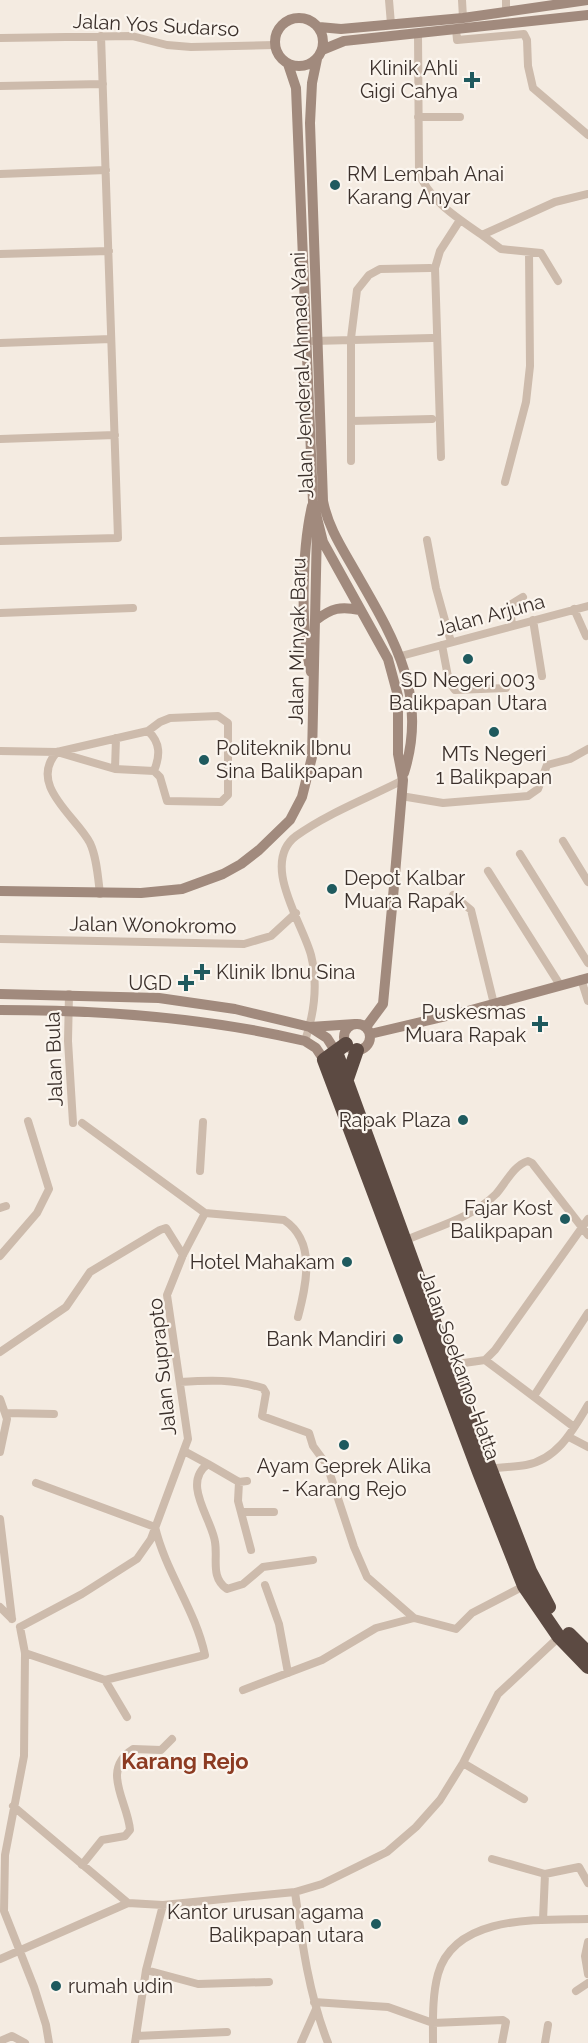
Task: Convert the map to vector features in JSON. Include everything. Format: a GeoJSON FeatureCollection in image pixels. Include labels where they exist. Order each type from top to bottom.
{"type":"FeatureCollection","features":[{"type":"Feature","properties":{"kind":"highway","name":"Jalan Soekarno-Hatta"},"geometry":{"type":"LineString","coordinates":[[341,1052],[347,1079],[450,1365],[524,1586],[559,1637],[588,1667]]}},
{"type":"Feature","properties":{"kind":"highway","name":"Jalan Soekarno-Hatta"},"geometry":{"type":"LineString","coordinates":[[341,1052],[485,1470],[535,1583],[565,1629],[588,1653]]}},
{"type":"Feature","properties":{"kind":"highway"},"geometry":{"type":"LineString","coordinates":[[341,1052],[347,1079]]}},
{"type":"Feature","properties":{"kind":"main road"},"geometry":{"type":"LineString","coordinates":[[588,0],[506,5],[463,18],[341,29],[319,27],[308,19],[292,19],[279,28],[275,45],[279,56],[288,64],[306,66],[319,55],[344,41],[588,15]]}},
{"type":"Feature","properties":{"kind":"main road"},"geometry":{"type":"LineString","coordinates":[[319,27],[323,38],[319,55]]}},
{"type":"Feature","properties":{"kind":"main road","name":"Jalan Jenderal Ahmad Yani"},"geometry":{"type":"LineString","coordinates":[[319,55],[312,83],[310,123],[317,340],[313,373],[313,502],[323,542],[388,659],[398,696],[398,754],[403,778]]}},
{"type":"Feature","properties":{"kind":"main road","name":"Jalan Jenderal Ahmad Yani"},"geometry":{"type":"LineString","coordinates":[[288,64],[296,88],[306,341],[313,373],[324,506],[334,534],[388,627],[401,657],[411,709],[409,755],[401,796],[382,1004],[365,1028]]}},
{"type":"Feature","properties":{"kind":"main road"},"geometry":{"type":"LineString","coordinates":[[312,675],[306,653],[305,564],[313,502]]}},
{"type":"Feature","properties":{"kind":"main road","name":"Jalan Minyak Baru"},"geometry":{"type":"LineString","coordinates":[[0,891],[160,893],[200,883],[241,864],[290,820],[302,797],[310,766],[314,736],[312,675],[316,652],[317,523],[324,506]]}},
{"type":"Feature","properties":{"kind":"main road"},"geometry":{"type":"LineString","coordinates":[[316,620],[330,609],[340,606],[360,610]]}},
{"type":"Feature","properties":{"kind":"main road"},"geometry":{"type":"LineString","coordinates":[[0,994],[159,998],[210,1005],[310,1027],[365,1028],[494,1004],[585,979]]}},
{"type":"Feature","properties":{"kind":"main road"},"geometry":{"type":"LineString","coordinates":[[0,1010],[69,1010],[184,1020],[305,1041],[316,1048],[341,1052],[367,1046],[365,1028]]}},
{"type":"Feature","properties":{"kind":"main road"},"geometry":{"type":"LineString","coordinates":[[341,1052],[345,1032],[350,1026],[365,1028]]}},
{"type":"Feature","properties":{"kind":"main road"},"geometry":{"type":"LineString","coordinates":[[310,1027],[327,1038],[341,1052]]}},
{"type":"Feature","properties":{"kind":"street"},"geometry":{"type":"LineString","coordinates":[[389,0],[391,24]]}},
{"type":"Feature","properties":{"kind":"street"},"geometry":{"type":"LineString","coordinates":[[462,0],[463,18]]}},
{"type":"Feature","properties":{"kind":"street"},"geometry":{"type":"LineString","coordinates":[[456,29],[457,40],[524,34],[527,40],[528,66],[533,88],[588,135]]}},
{"type":"Feature","properties":{"kind":"street"},"geometry":{"type":"LineString","coordinates":[[418,33],[418,164],[422,180],[430,193],[461,221],[501,249],[542,254],[558,281]]}},
{"type":"Feature","properties":{"kind":"street"},"geometry":{"type":"LineString","coordinates":[[0,541],[118,538],[101,36]]}},
{"type":"Feature","properties":{"kind":"street","name":"Jalan Yos Sudarso"},"geometry":{"type":"LineString","coordinates":[[0,38],[132,36],[167,45],[192,47],[275,45]]}},
{"type":"Feature","properties":{"kind":"street"},"geometry":{"type":"LineString","coordinates":[[0,86],[103,84]]}},
{"type":"Feature","properties":{"kind":"street"},"geometry":{"type":"LineString","coordinates":[[418,117],[460,117]]}},
{"type":"Feature","properties":{"kind":"street"},"geometry":{"type":"LineString","coordinates":[[0,174],[106,170]]}},
{"type":"Feature","properties":{"kind":"street"},"geometry":{"type":"LineString","coordinates":[[482,235],[555,202],[588,194]]}},
{"type":"Feature","properties":{"kind":"street"},"geometry":{"type":"LineString","coordinates":[[441,457],[437,418],[435,268],[440,251],[461,221]]}},
{"type":"Feature","properties":{"kind":"street"},"geometry":{"type":"LineString","coordinates":[[0,254],[108,251]]}},
{"type":"Feature","properties":{"kind":"street"},"geometry":{"type":"LineString","coordinates":[[505,482],[526,402],[530,366],[528,252]]}},
{"type":"Feature","properties":{"kind":"street"},"geometry":{"type":"LineString","coordinates":[[351,461],[349,339],[354,297],[369,274],[380,269],[430,268]]}},
{"type":"Feature","properties":{"kind":"street"},"geometry":{"type":"LineString","coordinates":[[306,341],[432,338]]}},
{"type":"Feature","properties":{"kind":"street"},"geometry":{"type":"LineString","coordinates":[[0,343],[111,339]]}},
{"type":"Feature","properties":{"kind":"street"},"geometry":{"type":"LineString","coordinates":[[351,422],[432,418]]}},
{"type":"Feature","properties":{"kind":"street"},"geometry":{"type":"LineString","coordinates":[[0,439],[115,435]]}},
{"type":"Feature","properties":{"kind":"street"},"geometry":{"type":"LineString","coordinates":[[427,540],[449,682],[455,690],[506,688]]}},
{"type":"Feature","properties":{"kind":"street"},"geometry":{"type":"LineString","coordinates":[[512,626],[510,605],[523,597]]}},
{"type":"Feature","properties":{"kind":"street","name":"Jalan Arjuna"},"geometry":{"type":"LineString","coordinates":[[401,657],[588,606]]}},
{"type":"Feature","properties":{"kind":"street"},"geometry":{"type":"LineString","coordinates":[[0,613],[133,608]]}},
{"type":"Feature","properties":{"kind":"street"},"geometry":{"type":"LineString","coordinates":[[574,609],[586,636]]}},
{"type":"Feature","properties":{"kind":"street"},"geometry":{"type":"LineString","coordinates":[[533,620],[542,676]]}},
{"type":"Feature","properties":{"kind":"street"},"geometry":{"type":"LineString","coordinates":[[0,751],[57,752],[148,731],[170,718],[218,716],[228,723],[228,795],[223,801],[167,801],[160,777],[154,771],[115,769],[57,752]]}},
{"type":"Feature","properties":{"kind":"street"},"geometry":{"type":"LineString","coordinates":[[148,731],[154,737],[158,748],[159,758],[154,771]]}},
{"type":"Feature","properties":{"kind":"street"},"geometry":{"type":"LineString","coordinates":[[115,769],[116,738]]}},
{"type":"Feature","properties":{"kind":"street"},"geometry":{"type":"LineString","coordinates":[[401,796],[443,802],[528,796],[538,789],[547,765],[570,759],[588,749]]}},
{"type":"Feature","properties":{"kind":"street"},"geometry":{"type":"LineString","coordinates":[[57,752],[50,762],[52,791],[62,810],[90,843],[100,894]]}},
{"type":"Feature","properties":{"kind":"street"},"geometry":{"type":"LineString","coordinates":[[305,1041],[314,1010],[311,955],[281,878],[281,860],[294,837],[403,778]]}},
{"type":"Feature","properties":{"kind":"street"},"geometry":{"type":"LineString","coordinates":[[563,841],[588,882]]}},
{"type":"Feature","properties":{"kind":"street"},"geometry":{"type":"LineString","coordinates":[[520,854],[588,963]]}},
{"type":"Feature","properties":{"kind":"street"},"geometry":{"type":"LineString","coordinates":[[488,871],[560,985]]}},
{"type":"Feature","properties":{"kind":"street"},"geometry":{"type":"LineString","coordinates":[[453,895],[471,910],[494,1004]]}},
{"type":"Feature","properties":{"kind":"street","name":"Jalan Wonokromo"},"geometry":{"type":"LineString","coordinates":[[0,939],[244,944],[271,936],[296,913]]}},
{"type":"Feature","properties":{"kind":"street"},"geometry":{"type":"LineString","coordinates":[[585,979],[588,1001]]}},
{"type":"Feature","properties":{"kind":"street","name":"Jalan Bula"},"geometry":{"type":"LineString","coordinates":[[69,994],[68,1041],[73,1123]]}},
{"type":"Feature","properties":{"kind":"street"},"geometry":{"type":"LineString","coordinates":[[0,1256],[37,1213],[49,1189],[28,1121]]}},
{"type":"Feature","properties":{"kind":"street"},"geometry":{"type":"LineString","coordinates":[[200,1171],[203,1122]]}},
{"type":"Feature","properties":{"kind":"street"},"geometry":{"type":"LineString","coordinates":[[82,1123],[206,1213],[284,1220],[294,1228],[304,1248],[308,1267],[298,1317]]}},
{"type":"Feature","properties":{"kind":"street"},"geometry":{"type":"LineString","coordinates":[[406,1240],[476,1210],[495,1194],[525,1161],[532,1163],[585,1232]]}},
{"type":"Feature","properties":{"kind":"street","name":"Jalan Suprapto"},"geometry":{"type":"LineString","coordinates":[[20,1627],[82,1594],[137,1559],[146,1548],[184,1451],[188,1432],[167,1300],[183,1255],[206,1213]]}},
{"type":"Feature","properties":{"kind":"street"},"geometry":{"type":"LineString","coordinates":[[450,1365],[485,1360],[500,1345],[585,1232],[588,1219]]}},
{"type":"Feature","properties":{"kind":"street"},"geometry":{"type":"LineString","coordinates":[[0,1352],[66,1307],[90,1272],[160,1230],[166,1228],[183,1255]]}},
{"type":"Feature","properties":{"kind":"street"},"geometry":{"type":"LineString","coordinates":[[534,1396],[588,1314]]}},
{"type":"Feature","properties":{"kind":"street"},"geometry":{"type":"LineString","coordinates":[[485,1360],[574,1427]]}},
{"type":"Feature","properties":{"kind":"street"},"geometry":{"type":"LineString","coordinates":[[180,1383],[214,1379],[263,1388],[266,1393],[262,1416],[309,1433],[313,1446],[327,1465],[354,1547],[367,1577],[414,1618],[456,1629],[472,1613],[524,1586]]}},
{"type":"Feature","properties":{"kind":"street"},"geometry":{"type":"LineString","coordinates":[[0,1399],[6,1413],[7,1429],[0,1452]]}},
{"type":"Feature","properties":{"kind":"street"},"geometry":{"type":"LineString","coordinates":[[485,1470],[537,1462],[569,1437],[588,1405]]}},
{"type":"Feature","properties":{"kind":"street"},"geometry":{"type":"LineString","coordinates":[[6,1413],[54,1414]]}},
{"type":"Feature","properties":{"kind":"street"},"geometry":{"type":"LineString","coordinates":[[569,1437],[588,1447]]}},
{"type":"Feature","properties":{"kind":"street"},"geometry":{"type":"LineString","coordinates":[[184,1451],[243,1481],[238,1501],[252,1550]]}},
{"type":"Feature","properties":{"kind":"street"},"geometry":{"type":"LineString","coordinates":[[208,1464],[202,1472],[197,1496],[213,1533],[216,1574],[221,1584],[232,1588],[246,1582],[263,1567],[313,1560]]}},
{"type":"Feature","properties":{"kind":"street"},"geometry":{"type":"LineString","coordinates":[[25,1653],[105,1680],[206,1655],[200,1630],[166,1565],[155,1527],[36,1483]]}},
{"type":"Feature","properties":{"kind":"street"},"geometry":{"type":"LineString","coordinates":[[241,1512],[274,1512]]}},
{"type":"Feature","properties":{"kind":"street"},"geometry":{"type":"LineString","coordinates":[[0,1525],[12,1619]]}},
{"type":"Feature","properties":{"kind":"street"},"geometry":{"type":"LineString","coordinates":[[265,1585],[279,1621],[288,1673]]}},
{"type":"Feature","properties":{"kind":"street"},"geometry":{"type":"LineString","coordinates":[[0,1607],[20,1627],[25,1653],[24,1756],[2,1855],[2,1910],[20,1948],[46,2025],[49,2043]]}},
{"type":"Feature","properties":{"kind":"street"},"geometry":{"type":"LineString","coordinates":[[243,1690],[322,1660],[378,1627],[414,1618]]}},
{"type":"Feature","properties":{"kind":"street"},"geometry":{"type":"LineString","coordinates":[[0,1959],[20,1948],[49,1939],[128,1903],[163,1905],[295,1892],[322,1884],[397,1844],[440,1800],[463,1763],[498,1694],[559,1637]]}},
{"type":"Feature","properties":{"kind":"street"},"geometry":{"type":"LineString","coordinates":[[105,1680],[127,1717]]}},
{"type":"Feature","properties":{"kind":"street"},"geometry":{"type":"LineString","coordinates":[[82,1865],[102,1840],[125,1836],[129,1832],[129,1821],[117,1784],[117,1772],[124,1757],[133,1749],[161,1750],[172,1739]]}},
{"type":"Feature","properties":{"kind":"street"},"geometry":{"type":"LineString","coordinates":[[463,1763],[524,1799]]}},
{"type":"Feature","properties":{"kind":"street"},"geometry":{"type":"LineString","coordinates":[[13,1806],[128,1903]]}},
{"type":"Feature","properties":{"kind":"street"},"geometry":{"type":"LineString","coordinates":[[492,1859],[546,1874],[588,1864]]}},
{"type":"Feature","properties":{"kind":"street"},"geometry":{"type":"LineString","coordinates":[[579,1867],[588,1883]]}},
{"type":"Feature","properties":{"kind":"street"},"geometry":{"type":"LineString","coordinates":[[543,1920],[546,1874]]}},
{"type":"Feature","properties":{"kind":"street"},"geometry":{"type":"LineString","coordinates":[[295,1892],[302,1947],[315,2006],[328,2043]]}},
{"type":"Feature","properties":{"kind":"street"},"geometry":{"type":"LineString","coordinates":[[163,1905],[146,1970],[135,2040],[227,2032]]}},
{"type":"Feature","properties":{"kind":"street"},"geometry":{"type":"LineString","coordinates":[[433,2043],[438,1974],[453,1948],[493,1925],[543,1920],[588,1919]]}},
{"type":"Feature","properties":{"kind":"street"},"geometry":{"type":"LineString","coordinates":[[588,1942],[585,1956],[588,1974]]}},
{"type":"Feature","properties":{"kind":"street"},"geometry":{"type":"LineString","coordinates":[[146,1970],[198,1984],[269,1982]]}},
{"type":"Feature","properties":{"kind":"street"},"geometry":{"type":"LineString","coordinates":[[576,1991],[588,1983]]}},
{"type":"Feature","properties":{"kind":"street"},"geometry":{"type":"LineString","coordinates":[[315,2006],[388,2007],[434,2023],[504,2020],[506,2022],[502,2043]]}},
{"type":"Feature","properties":{"kind":"street"},"geometry":{"type":"LineString","coordinates":[[301,2043],[315,2006]]}},
{"type":"Feature","properties":{"kind":"street"},"geometry":{"type":"LineString","coordinates":[[545,2043],[548,2025]]}},
{"type":"Feature","properties":{"kind":"street"},"geometry":{"type":"LineString","coordinates":[[0,2041],[12,2036],[25,2043]]}},
{"type":"Feature","properties":{"kind":"place","name":"Klinik Ahli Gigi Cahya"},"geometry":{"type":"Point","coordinates":[472,80]}},
{"type":"Feature","properties":{"kind":"place","name":"RM Lembah Anai Karang Anyar"},"geometry":{"type":"Point","coordinates":[335,185]}},
{"type":"Feature","properties":{"kind":"place","name":"SD Negeri 003 Balikpapan Utara"},"geometry":{"type":"Point","coordinates":[468,659]}},
{"type":"Feature","properties":{"kind":"place","name":"MTs Negeri 1 Balikpapan"},"geometry":{"type":"Point","coordinates":[494,732]}},
{"type":"Feature","properties":{"kind":"place","name":"Politeknik Ibnu Sina Balikpapan"},"geometry":{"type":"Point","coordinates":[204,760]}},
{"type":"Feature","properties":{"kind":"place","name":"Depot Kalbar Muara Rapak"},"geometry":{"type":"Point","coordinates":[332,889]}},
{"type":"Feature","properties":{"kind":"place","name":"Klinik Ibnu Sina"},"geometry":{"type":"Point","coordinates":[202,972]}},
{"type":"Feature","properties":{"kind":"place","name":"UGD"},"geometry":{"type":"Point","coordinates":[186,983]}},
{"type":"Feature","properties":{"kind":"place","name":"Puskesmas Muara Rapak"},"geometry":{"type":"Point","coordinates":[540,1024]}},
{"type":"Feature","properties":{"kind":"place","name":"Rapak Plaza"},"geometry":{"type":"Point","coordinates":[463,1120]}},
{"type":"Feature","properties":{"kind":"place","name":"Fajar Kost Balikpapan"},"geometry":{"type":"Point","coordinates":[565,1219]}},
{"type":"Feature","properties":{"kind":"place","name":"Hotel Mahakam"},"geometry":{"type":"Point","coordinates":[347,1262]}},
{"type":"Feature","properties":{"kind":"place","name":"Bank Mandiri"},"geometry":{"type":"Point","coordinates":[398,1339]}},
{"type":"Feature","properties":{"kind":"place","name":"Ayam Geprek Alika - Karang Rejo"},"geometry":{"type":"Point","coordinates":[344,1445]}},
{"type":"Feature","properties":{"kind":"place","name":"Kantor urusan agama Balikpapan utara"},"geometry":{"type":"Point","coordinates":[376,1924]}},
{"type":"Feature","properties":{"kind":"place","name":"rumah udin"},"geometry":{"type":"Point","coordinates":[56,1986]}},
{"type":"Feature","properties":{"kind":"district","name":"Karang Rejo"},"geometry":{"type":"Point","coordinates":[185,1761]}}]}
